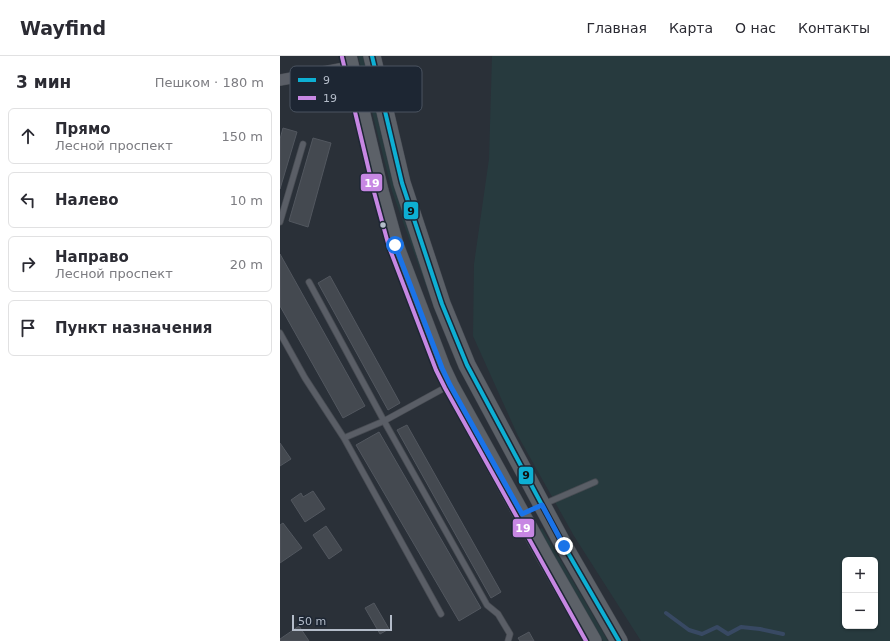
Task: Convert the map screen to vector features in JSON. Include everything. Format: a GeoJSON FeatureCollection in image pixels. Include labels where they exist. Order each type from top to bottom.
{"type":"FeatureCollection","features":[{"type":"Feature","properties":{"kind":"main road"},"geometry":{"type":"LineString","coordinates":[[372,56],[374,66]]}},
{"type":"Feature","properties":{"kind":"main road"},"geometry":{"type":"LineString","coordinates":[[361,112],[380,192],[395,245],[442,368],[545,557],[593,641]]}},
{"type":"Feature","properties":{"kind":"main road"},"geometry":{"type":"LineString","coordinates":[[385,112],[402,183],[442,304],[467,365],[564,546],[619,641]]}},
{"type":"Feature","properties":{"kind":"main road"},"geometry":{"type":"LineString","coordinates":[[522,514],[542,505]]}},
{"type":"Feature","properties":{"kind":"street"},"geometry":{"type":"LineString","coordinates":[[331,66],[349,61]]}},
{"type":"Feature","properties":{"kind":"street"},"geometry":{"type":"LineString","coordinates":[[280,80],[290,77]]}},
{"type":"Feature","properties":{"kind":"lane"},"geometry":{"type":"LineString","coordinates":[[280,222],[303,144]]}},
{"type":"Feature","properties":{"kind":"lane"},"geometry":{"type":"LineString","coordinates":[[309,282],[384,421],[488,606],[498,614],[510,634],[508,641]]}},
{"type":"Feature","properties":{"kind":"lane"},"geometry":{"type":"LineString","coordinates":[[280,333],[305,378],[344,438],[442,614]]}},
{"type":"Feature","properties":{"kind":"lane"},"geometry":{"type":"LineString","coordinates":[[344,438],[384,421],[450,385]]}},
{"type":"Feature","properties":{"kind":"lane"},"geometry":{"type":"LineString","coordinates":[[542,505],[595,482]]}},
{"type":"Feature","properties":{"kind":"green space"},"geometry":{"type":"Polygon","coordinates":[[[358,56],[363,56],[365,66],[361,66],[358,56]]]}},
{"type":"Feature","properties":{"kind":"green space"},"geometry":{"type":"Polygon","coordinates":[[[492,56],[890,56],[890,641],[641,641],[574,536],[518,436],[473,336],[474,264],[489,159],[492,56]]]}},
{"type":"Feature","properties":{"kind":"green space"},"geometry":{"type":"Polygon","coordinates":[[[372,112],[377,112],[396,190],[466,379],[435,311],[392,191],[372,112]]]}},
{"type":"Feature","properties":{"kind":"green space"},"geometry":{"type":"Polygon","coordinates":[[[542,528],[608,641],[603,641],[538,530],[542,528]]]}},
{"type":"Feature","properties":{"kind":"building"},"geometry":{"type":"Polygon","coordinates":[[[283,128],[297,132],[280,189],[280,139],[283,128]]]}},
{"type":"Feature","properties":{"kind":"building"},"geometry":{"type":"Polygon","coordinates":[[[313,138],[331,143],[308,227],[289,221],[313,138]]]}},
{"type":"Feature","properties":{"kind":"building"},"geometry":{"type":"Polygon","coordinates":[[[280,254],[365,406],[343,418],[280,306],[280,254]]]}},
{"type":"Feature","properties":{"kind":"building"},"geometry":{"type":"Polygon","coordinates":[[[330,276],[400,403],[388,410],[318,283],[330,276]]]}},
{"type":"Feature","properties":{"kind":"building"},"geometry":{"type":"Polygon","coordinates":[[[407,425],[501,592],[491,598],[397,430],[407,425]]]}},
{"type":"Feature","properties":{"kind":"building"},"geometry":{"type":"Polygon","coordinates":[[[379,432],[481,608],[459,621],[356,445],[379,432]]]}},
{"type":"Feature","properties":{"kind":"building"},"geometry":{"type":"Polygon","coordinates":[[[280,443],[291,459],[280,466],[280,443]]]}},
{"type":"Feature","properties":{"kind":"building"},"geometry":{"type":"Polygon","coordinates":[[[313,491],[325,509],[305,522],[291,500],[301,493],[303,497],[313,491]]]}},
{"type":"Feature","properties":{"kind":"building"},"geometry":{"type":"Polygon","coordinates":[[[283,523],[302,548],[280,563],[280,525],[283,523]]]}},
{"type":"Feature","properties":{"kind":"building"},"geometry":{"type":"Polygon","coordinates":[[[326,526],[342,550],[329,559],[313,535],[326,526]]]}},
{"type":"Feature","properties":{"kind":"building"},"geometry":{"type":"Polygon","coordinates":[[[374,603],[389,629],[380,634],[365,608],[374,603]]]}},
{"type":"Feature","properties":{"kind":"building"},"geometry":{"type":"Polygon","coordinates":[[[299,626],[309,641],[280,641],[280,639],[299,626]]]}},
{"type":"Feature","properties":{"kind":"building"},"geometry":{"type":"Polygon","coordinates":[[[529,632],[534,641],[520,641],[518,638],[529,632]]]}},
{"type":"Feature","properties":{"kind":"waterway"},"geometry":{"type":"LineString","coordinates":[[666,613],[689,630],[702,634],[717,627],[728,634],[741,627],[783,634]]}},
{"type":"Feature","properties":{"kind":"transit line","name":"9"},"geometry":{"type":"LineString","coordinates":[[372,56],[374,66]]}},
{"type":"Feature","properties":{"kind":"transit line","name":"19"},"geometry":{"type":"LineString","coordinates":[[342,57],[344,66]]}},
{"type":"Feature","properties":{"kind":"transit line","name":"19"},"geometry":{"type":"LineString","coordinates":[[355,112],[389,247],[436,370],[586,641]]}},
{"type":"Feature","properties":{"kind":"transit line","name":"9"},"geometry":{"type":"LineString","coordinates":[[385,112],[402,183],[442,304],[467,365],[564,546],[619,641]]}},
{"type":"Feature","properties":{"kind":"route"},"geometry":{"type":"LineString","coordinates":[[395,245],[442,368],[450,385],[522,514],[542,505],[564,546]]}}]}
